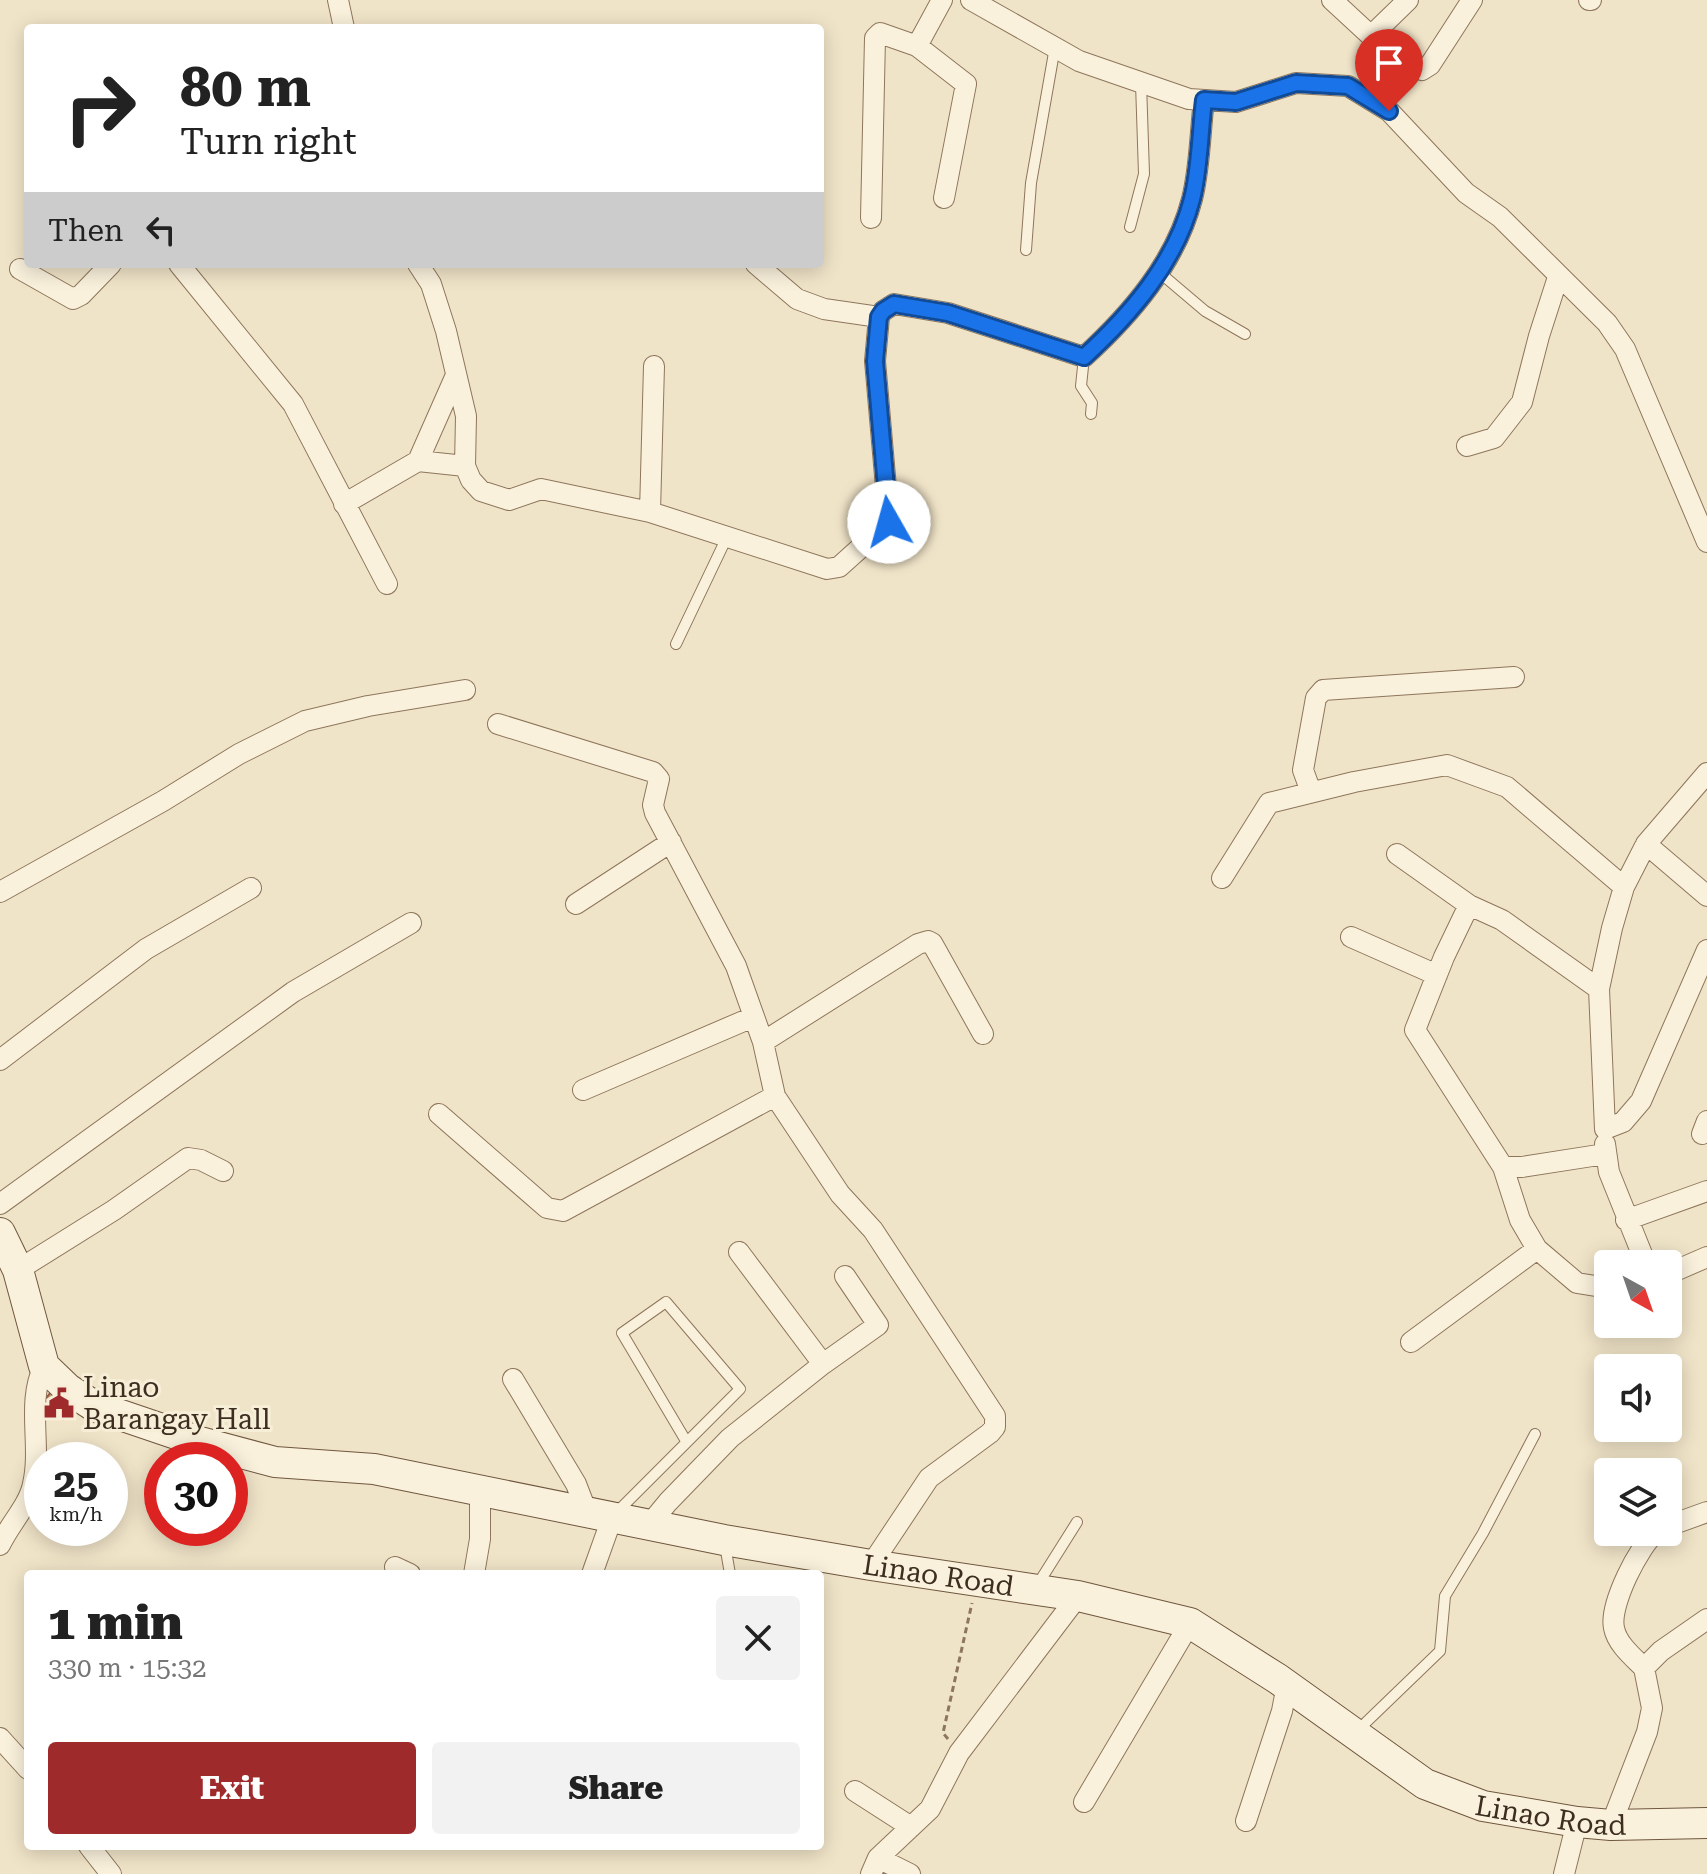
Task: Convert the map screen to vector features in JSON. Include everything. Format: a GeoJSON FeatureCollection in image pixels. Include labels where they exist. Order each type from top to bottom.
{"type":"FeatureCollection","features":[{"type":"Feature","properties":{"kind":"street"},"geometry":{"type":"LineString","coordinates":[[338,0],[343,24]]}},
{"type":"Feature","properties":{"kind":"street"},"geometry":{"type":"LineString","coordinates":[[917,46],[942,0]]}},
{"type":"Feature","properties":{"kind":"street"},"geometry":{"type":"LineString","coordinates":[[971,0],[1079,61],[1189,99],[1236,102],[1296,83],[1348,86],[1389,111],[1466,193],[1500,217],[1607,323],[1625,349],[1707,542]]}},
{"type":"Feature","properties":{"kind":"street"},"geometry":{"type":"LineString","coordinates":[[1332,0],[1371,36],[1418,70],[1426,69],[1472,0]]}},
{"type":"Feature","properties":{"kind":"street"},"geometry":{"type":"LineString","coordinates":[[1371,36],[1408,0]]}},
{"type":"Feature","properties":{"kind":"street"},"geometry":{"type":"LineString","coordinates":[[871,218],[875,38],[880,33],[917,46],[966,84],[944,198]]}},
{"type":"Feature","properties":{"kind":"street"},"geometry":{"type":"LineString","coordinates":[[437,421],[465,461],[471,480],[481,491],[493,497],[509,500],[541,489],[650,512],[831,570],[839,567],[889,522],[875,361],[879,317],[883,311],[894,304],[948,313],[1084,357],[1112,332],[1159,272],[1182,229],[1193,197],[1204,100]]}},
{"type":"Feature","properties":{"kind":"street"},"geometry":{"type":"LineString","coordinates":[[20,269],[73,299],[81,295],[107,268]]}},
{"type":"Feature","properties":{"kind":"street"},"geometry":{"type":"LineString","coordinates":[[182,268],[293,404],[387,584]]}},
{"type":"Feature","properties":{"kind":"street"},"geometry":{"type":"LineString","coordinates":[[426,268],[446,331],[466,416],[465,461]]}},
{"type":"Feature","properties":{"kind":"street"},"geometry":{"type":"LineString","coordinates":[[761,268],[797,299],[824,309],[879,317]]}},
{"type":"Feature","properties":{"kind":"street"},"geometry":{"type":"LineString","coordinates":[[1467,446],[1494,438],[1522,402],[1558,277]]}},
{"type":"Feature","properties":{"kind":"street"},"geometry":{"type":"LineString","coordinates":[[650,512],[654,366]]}},
{"type":"Feature","properties":{"kind":"street"},"geometry":{"type":"LineString","coordinates":[[418,461],[456,375]]}},
{"type":"Feature","properties":{"kind":"street"},"geometry":{"type":"LineString","coordinates":[[344,504],[418,461],[465,461]]}},
{"type":"Feature","properties":{"kind":"street"},"geometry":{"type":"LineString","coordinates":[[1311,792],[1303,770],[1316,698],[1323,690],[1514,677]]}},
{"type":"Feature","properties":{"kind":"street"},"geometry":{"type":"LineString","coordinates":[[0,892],[163,801],[239,754],[305,721],[368,706],[465,690]]}},
{"type":"Feature","properties":{"kind":"street"},"geometry":{"type":"LineString","coordinates":[[498,724],[653,772],[660,782],[653,805],[736,966],[763,1042],[775,1096],[840,1194],[873,1230],[996,1421],[990,1433],[929,1478],[871,1565]]}},
{"type":"Feature","properties":{"kind":"street"},"geometry":{"type":"LineString","coordinates":[[1222,878],[1266,804],[1447,765],[1507,787],[1624,887]]}},
{"type":"Feature","properties":{"kind":"street"},"geometry":{"type":"LineString","coordinates":[[1640,1250],[1626,1220],[1605,1154],[1599,989],[1624,887],[1646,844],[1707,773]]}},
{"type":"Feature","properties":{"kind":"street"},"geometry":{"type":"LineString","coordinates":[[576,904],[671,842]]}},
{"type":"Feature","properties":{"kind":"street"},"geometry":{"type":"LineString","coordinates":[[1646,844],[1707,896]]}},
{"type":"Feature","properties":{"kind":"street"},"geometry":{"type":"LineString","coordinates":[[1397,854],[1469,905],[1502,920],[1599,989]]}},
{"type":"Feature","properties":{"kind":"street"},"geometry":{"type":"LineString","coordinates":[[0,1060],[146,949],[251,888]]}},
{"type":"Feature","properties":{"kind":"street"},"geometry":{"type":"LineString","coordinates":[[1469,905],[1415,1030],[1503,1167],[1520,1220],[1537,1249],[1577,1283],[1594,1286]]}},
{"type":"Feature","properties":{"kind":"street"},"geometry":{"type":"LineString","coordinates":[[0,1204],[293,992],[411,923]]}},
{"type":"Feature","properties":{"kind":"street"},"geometry":{"type":"LineString","coordinates":[[1351,937],[1437,975]]}},
{"type":"Feature","properties":{"kind":"street"},"geometry":{"type":"LineString","coordinates":[[763,1042],[918,944],[928,941],[932,943],[983,1034]]}},
{"type":"Feature","properties":{"kind":"street"},"geometry":{"type":"LineString","coordinates":[[1605,1129],[1623,1122],[1641,1101],[1707,950]]}},
{"type":"Feature","properties":{"kind":"street"},"geometry":{"type":"LineString","coordinates":[[583,1090],[753,1017]]}},
{"type":"Feature","properties":{"kind":"street"},"geometry":{"type":"LineString","coordinates":[[439,1114],[547,1208],[563,1211],[775,1096]]}},
{"type":"Feature","properties":{"kind":"street"},"geometry":{"type":"LineString","coordinates":[[1503,1167],[1522,1167],[1605,1154]]}},
{"type":"Feature","properties":{"kind":"street"},"geometry":{"type":"LineString","coordinates":[[18,1270],[114,1210],[188,1158],[201,1160],[223,1171]]}},
{"type":"Feature","properties":{"kind":"street"},"geometry":{"type":"LineString","coordinates":[[1626,1220],[1707,1191]]}},
{"type":"Feature","properties":{"kind":"street"},"geometry":{"type":"LineString","coordinates":[[0,1233],[18,1270],[44,1366],[36,1383],[34,1419],[38,1451],[33,1488],[0,1545]]}},
{"type":"Feature","properties":{"kind":"street"},"geometry":{"type":"LineString","coordinates":[[1411,1342],[1537,1249]]}},
{"type":"Feature","properties":{"kind":"street"},"geometry":{"type":"LineString","coordinates":[[739,1252],[823,1364]]}},
{"type":"Feature","properties":{"kind":"street"},"geometry":{"type":"LineString","coordinates":[[1682,1268],[1707,1257]]}},
{"type":"Feature","properties":{"kind":"street"},"geometry":{"type":"LineString","coordinates":[[649,1525],[730,1438],[878,1325],[845,1276]]}},
{"type":"Feature","properties":{"kind":"street","name":"Linao Road"},"geometry":{"type":"LineString","coordinates":[[44,1366],[68,1389],[94,1406],[200,1442],[275,1462],[374,1469],[724,1540],[1078,1596],[1190,1623],[1287,1685],[1425,1784],[1483,1806],[1577,1822],[1611,1825],[1707,1823]]}},
{"type":"Feature","properties":{"kind":"street"},"geometry":{"type":"LineString","coordinates":[[513,1379],[576,1484],[599,1514],[592,1570]]}},
{"type":"Feature","properties":{"kind":"street"},"geometry":{"type":"LineString","coordinates":[[474,1570],[480,1539],[480,1489]]}},
{"type":"Feature","properties":{"kind":"street"},"geometry":{"type":"LineString","coordinates":[[1682,1521],[1707,1512]]}},
{"type":"Feature","properties":{"kind":"street"},"geometry":{"type":"LineString","coordinates":[[1611,1825],[1647,1732],[1652,1708],[1644,1668],[1621,1643],[1614,1627],[1615,1610],[1644,1546]]}},
{"type":"Feature","properties":{"kind":"street"},"geometry":{"type":"LineString","coordinates":[[874,1866],[930,1809],[959,1753],[1078,1596]]}},
{"type":"Feature","properties":{"kind":"street"},"geometry":{"type":"LineString","coordinates":[[1644,1668],[1661,1651],[1707,1619]]}},
{"type":"Feature","properties":{"kind":"street"},"geometry":{"type":"LineString","coordinates":[[1084,1802],[1190,1623]]}},
{"type":"Feature","properties":{"kind":"street"},"geometry":{"type":"LineString","coordinates":[[1246,1821],[1282,1711],[1287,1685]]}},
{"type":"Feature","properties":{"kind":"street"},"geometry":{"type":"LineString","coordinates":[[0,1738],[24,1765]]}},
{"type":"Feature","properties":{"kind":"street"},"geometry":{"type":"LineString","coordinates":[[855,1791],[911,1827]]}},
{"type":"Feature","properties":{"kind":"street"},"geometry":{"type":"LineString","coordinates":[[1564,1874],[1577,1822]]}},
{"type":"Feature","properties":{"kind":"street"},"geometry":{"type":"LineString","coordinates":[[92,1850],[111,1874]]}},
{"type":"Feature","properties":{"kind":"street"},"geometry":{"type":"LineString","coordinates":[[874,1866],[910,1874]]}},
{"type":"Feature","properties":{"kind":"lane"},"geometry":{"type":"LineString","coordinates":[[1026,250],[1031,183],[1055,47]]}},
{"type":"Feature","properties":{"kind":"lane"},"geometry":{"type":"LineString","coordinates":[[1130,227],[1144,174],[1141,83]]}},
{"type":"Feature","properties":{"kind":"lane"},"geometry":{"type":"LineString","coordinates":[[1159,272],[1205,311],[1245,334]]}},
{"type":"Feature","properties":{"kind":"lane"},"geometry":{"type":"LineString","coordinates":[[1084,357],[1081,386],[1092,403],[1091,414]]}},
{"type":"Feature","properties":{"kind":"lane"},"geometry":{"type":"LineString","coordinates":[[676,644],[727,537]]}},
{"type":"Feature","properties":{"kind":"lane"},"geometry":{"type":"LineString","coordinates":[[599,1514],[686,1441],[740,1389],[666,1302],[622,1333],[686,1441]]}},
{"type":"Feature","properties":{"kind":"lane"},"geometry":{"type":"LineString","coordinates":[[1354,1733],[1440,1651],[1445,1596],[1483,1533],[1535,1434]]}},
{"type":"Feature","properties":{"kind":"lane"},"geometry":{"type":"LineString","coordinates":[[1034,1589],[1077,1522]]}},
{"type":"Feature","properties":{"kind":"lane"},"geometry":{"type":"LineString","coordinates":[[724,1540],[729,1570]]}},
{"type":"Feature","properties":{"kind":"path"},"geometry":{"type":"LineString","coordinates":[[959,1753],[943,1733],[977,1580]]}},
{"type":"Feature","properties":{"kind":"building","name":"Linao Barangay Hall"},"geometry":{"type":"Polygon","coordinates":[[[55,1387],[76,1402],[63,1419],[42,1403],[55,1387]]]}},
{"type":"Feature","properties":{"kind":"place","name":"Linao Barangay Hall"},"geometry":{"type":"Point","coordinates":[59,1403]}},
{"type":"Feature","properties":{"kind":"route"},"geometry":{"type":"LineString","coordinates":[[889,522],[875,361],[879,317],[883,311],[894,304],[948,313],[1084,357],[1112,332],[1159,272],[1182,229],[1193,197],[1204,100],[1236,102],[1296,83],[1348,86],[1389,111]]}}]}
